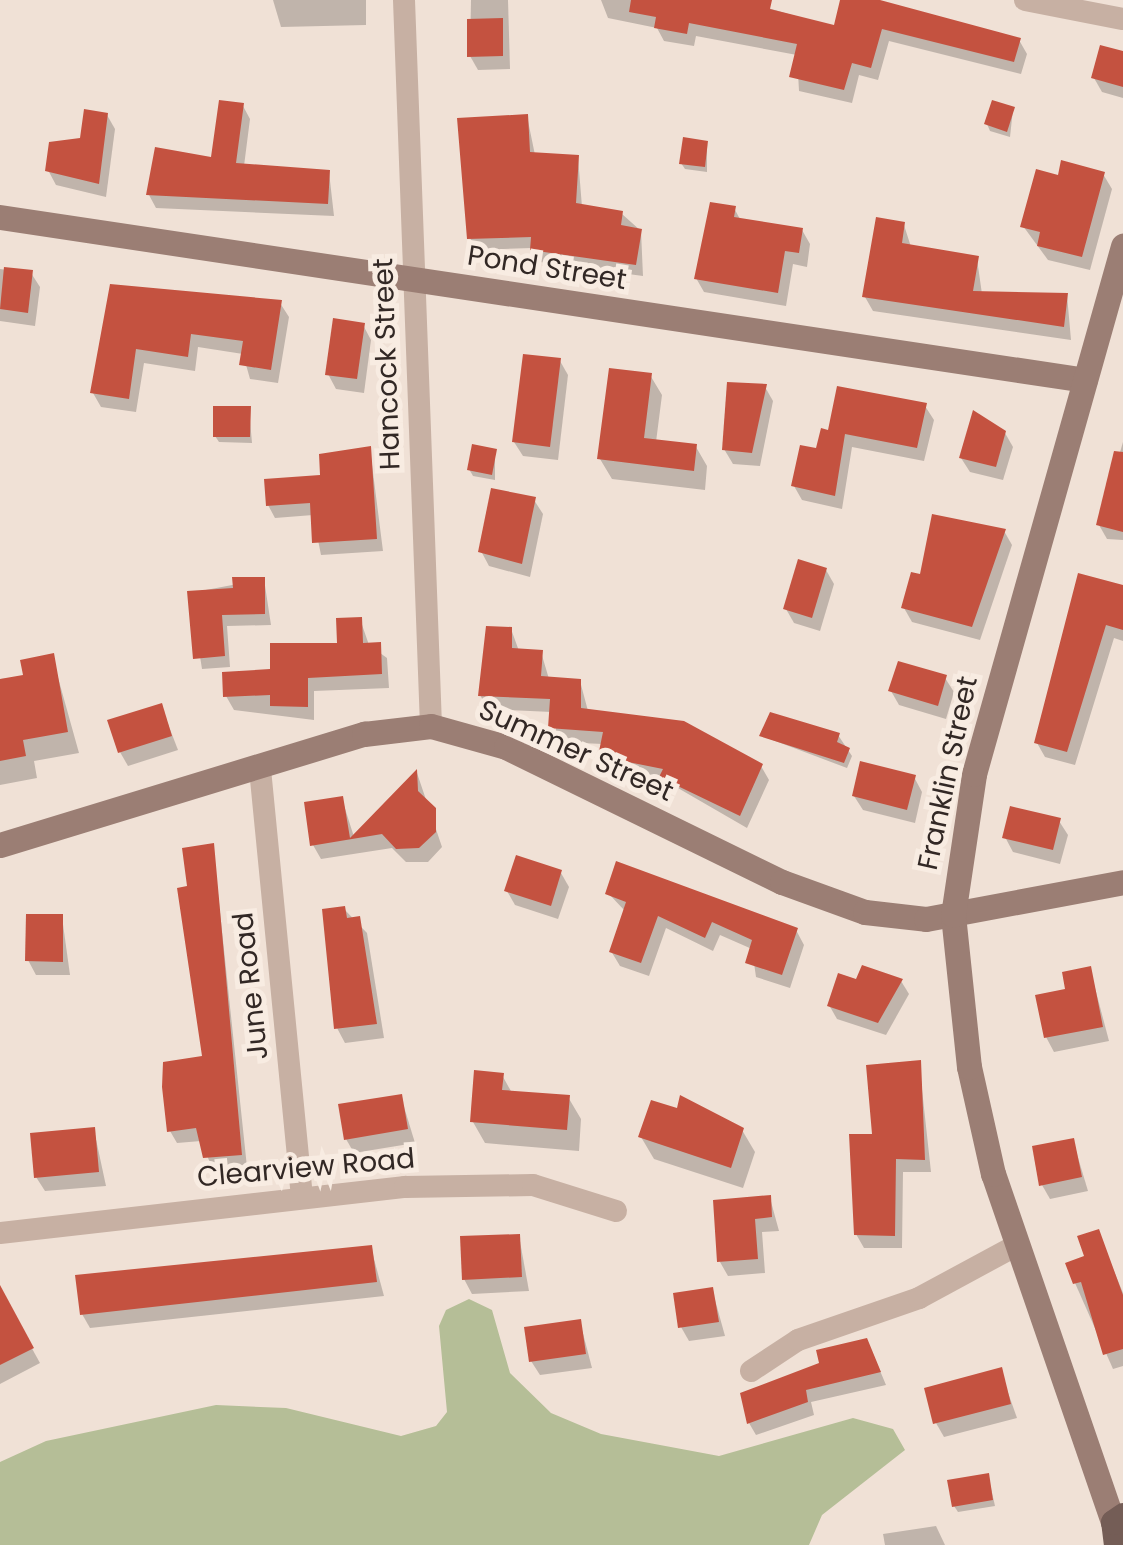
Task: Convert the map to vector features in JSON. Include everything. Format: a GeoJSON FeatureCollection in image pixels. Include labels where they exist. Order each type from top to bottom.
{"type":"FeatureCollection","features":[{"type":"Feature","properties":{"kind":"main road","name":"Pond Street"},"geometry":{"type":"LineString","coordinates":[[0,217],[1085,380]]}},
{"type":"Feature","properties":{"kind":"main road","name":"Franklin Street"},"geometry":{"type":"LineString","coordinates":[[1118,1527],[1015,1246],[975,1100],[953,915],[974,774],[1123,246]]}},
{"type":"Feature","properties":{"kind":"main road","name":"Summer Street"},"geometry":{"type":"LineString","coordinates":[[0,845],[383,730],[431,726],[506,746],[834,903],[898,918],[953,915],[1123,882]]}},
{"type":"Feature","properties":{"kind":"street","name":"Hancock Street"},"geometry":{"type":"LineString","coordinates":[[404,0],[431,726]]}},
{"type":"Feature","properties":{"kind":"street"},"geometry":{"type":"LineString","coordinates":[[1025,0],[1123,19]]}},
{"type":"Feature","properties":{"kind":"street","name":"June Road"},"geometry":{"type":"LineString","coordinates":[[260,769],[302,1197]]}},
{"type":"Feature","properties":{"kind":"street","name":"Clearview Road"},"geometry":{"type":"LineString","coordinates":[[0,1234],[302,1197],[512,1184],[616,1211]]}},
{"type":"Feature","properties":{"kind":"street"},"geometry":{"type":"LineString","coordinates":[[751,1371],[798,1340],[919,1298],[1015,1246]]}},
{"type":"Feature","properties":{"kind":"green space"},"geometry":{"type":"Polygon","coordinates":[[[469,1299],[492,1310],[510,1373],[551,1413],[601,1434],[719,1456],[853,1418],[893,1429],[905,1450],[822,1515],[809,1545],[0,1545],[0,1462],[46,1441],[216,1405],[286,1408],[401,1436],[436,1426],[447,1412],[439,1326],[446,1310],[469,1299]]]}},
{"type":"Feature","properties":{"kind":"building"},"geometry":{"type":"Polygon","coordinates":[[[631,0],[772,0],[770,9],[834,25],[840,0],[880,0],[1021,38],[1014,62],[882,29],[871,68],[852,63],[844,90],[789,77],[797,44],[689,23],[687,34],[654,28],[656,17],[629,12],[631,0]]]}},
{"type":"Feature","properties":{"kind":"building"},"geometry":{"type":"Polygon","coordinates":[[[503,18],[503,56],[467,57],[467,19],[503,18]]]}},
{"type":"Feature","properties":{"kind":"building"},"geometry":{"type":"Polygon","coordinates":[[[1100,45],[1123,51],[1123,87],[1091,78],[1100,45]]]}},
{"type":"Feature","properties":{"kind":"building"},"geometry":{"type":"Polygon","coordinates":[[[219,100],[244,103],[236,163],[330,170],[328,204],[146,195],[155,147],[211,157],[219,100]]]}},
{"type":"Feature","properties":{"kind":"building"},"geometry":{"type":"Polygon","coordinates":[[[992,100],[1015,107],[1007,132],[984,124],[992,100]]]}},
{"type":"Feature","properties":{"kind":"building"},"geometry":{"type":"Polygon","coordinates":[[[84,109],[108,113],[99,184],[45,171],[49,142],[80,138],[84,109]]]}},
{"type":"Feature","properties":{"kind":"building"},"geometry":{"type":"Polygon","coordinates":[[[528,114],[530,152],[579,155],[576,203],[623,211],[621,225],[642,229],[636,265],[530,250],[531,237],[467,239],[457,118],[528,114]]]}},
{"type":"Feature","properties":{"kind":"building"},"geometry":{"type":"Polygon","coordinates":[[[683,137],[708,141],[705,167],[679,164],[683,137]]]}},
{"type":"Feature","properties":{"kind":"building"},"geometry":{"type":"Polygon","coordinates":[[[1061,160],[1105,172],[1082,257],[1037,246],[1040,232],[1020,227],[1036,169],[1058,175],[1061,160]]]}},
{"type":"Feature","properties":{"kind":"building"},"geometry":{"type":"Polygon","coordinates":[[[710,202],[736,206],[734,217],[803,228],[799,253],[785,251],[778,293],[694,279],[710,202]]]}},
{"type":"Feature","properties":{"kind":"building"},"geometry":{"type":"Polygon","coordinates":[[[876,217],[905,222],[902,243],[979,256],[973,291],[1068,293],[1064,327],[862,297],[876,217]]]}},
{"type":"Feature","properties":{"kind":"building"},"geometry":{"type":"Polygon","coordinates":[[[4,267],[33,270],[28,313],[0,309],[4,267]]]}},
{"type":"Feature","properties":{"kind":"building"},"geometry":{"type":"Polygon","coordinates":[[[110,284],[282,300],[271,370],[239,365],[243,341],[191,334],[188,357],[136,349],[129,399],[90,393],[110,284]]]}},
{"type":"Feature","properties":{"kind":"building"},"geometry":{"type":"Polygon","coordinates":[[[333,318],[365,323],[357,379],[325,375],[333,318]]]}},
{"type":"Feature","properties":{"kind":"building"},"geometry":{"type":"Polygon","coordinates":[[[523,354],[561,358],[550,447],[512,442],[523,354]]]}},
{"type":"Feature","properties":{"kind":"building"},"geometry":{"type":"Polygon","coordinates":[[[609,368],[652,373],[644,438],[697,444],[694,471],[597,459],[609,368]]]}},
{"type":"Feature","properties":{"kind":"building"},"geometry":{"type":"Polygon","coordinates":[[[727,382],[767,384],[752,453],[722,450],[727,382]]]}},
{"type":"Feature","properties":{"kind":"building"},"geometry":{"type":"Polygon","coordinates":[[[837,386],[927,403],[917,448],[845,434],[835,496],[791,486],[800,445],[816,448],[821,428],[828,430],[837,386]]]}},
{"type":"Feature","properties":{"kind":"building"},"geometry":{"type":"Polygon","coordinates":[[[213,406],[251,406],[250,437],[213,437],[213,406]]]}},
{"type":"Feature","properties":{"kind":"building"},"geometry":{"type":"Polygon","coordinates":[[[973,410],[1006,431],[996,467],[959,458],[973,410]]]}},
{"type":"Feature","properties":{"kind":"building"},"geometry":{"type":"Polygon","coordinates":[[[472,444],[497,449],[492,475],[467,470],[472,444]]]}},
{"type":"Feature","properties":{"kind":"building"},"geometry":{"type":"Polygon","coordinates":[[[371,446],[377,539],[312,543],[310,503],[266,506],[264,479],[320,475],[319,454],[371,446]]]}},
{"type":"Feature","properties":{"kind":"building"},"geometry":{"type":"Polygon","coordinates":[[[1114,451],[1123,452],[1123,532],[1096,525],[1114,451]]]}},
{"type":"Feature","properties":{"kind":"building"},"geometry":{"type":"Polygon","coordinates":[[[491,488],[536,497],[522,564],[478,552],[491,488]]]}},
{"type":"Feature","properties":{"kind":"building"},"geometry":{"type":"Polygon","coordinates":[[[932,514],[1006,529],[972,627],[901,608],[911,572],[920,574],[932,514]]]}},
{"type":"Feature","properties":{"kind":"building"},"geometry":{"type":"Polygon","coordinates":[[[798,559],[827,568],[812,618],[783,609],[798,559]]]}},
{"type":"Feature","properties":{"kind":"building"},"geometry":{"type":"Polygon","coordinates":[[[1078,573],[1123,585],[1123,630],[1106,625],[1067,752],[1034,743],[1078,573]]]}},
{"type":"Feature","properties":{"kind":"building"},"geometry":{"type":"Polygon","coordinates":[[[232,577],[265,577],[265,614],[222,615],[225,656],[193,659],[187,591],[233,588],[232,577]]]}},
{"type":"Feature","properties":{"kind":"building"},"geometry":{"type":"Polygon","coordinates":[[[362,617],[363,643],[381,642],[382,674],[308,678],[308,707],[270,706],[270,695],[223,697],[222,672],[270,669],[270,643],[337,643],[336,618],[362,617]]]}},
{"type":"Feature","properties":{"kind":"building"},"geometry":{"type":"Polygon","coordinates":[[[486,626],[512,627],[512,648],[543,650],[541,676],[581,679],[581,708],[684,721],[763,764],[740,816],[659,777],[663,769],[598,756],[603,732],[548,728],[550,699],[478,696],[486,626]]]}},
{"type":"Feature","properties":{"kind":"building"},"geometry":{"type":"Polygon","coordinates":[[[54,653],[68,732],[23,740],[26,756],[0,761],[0,679],[23,675],[20,660],[54,653]]]}},
{"type":"Feature","properties":{"kind":"building"},"geometry":{"type":"Polygon","coordinates":[[[898,661],[947,675],[938,706],[888,691],[898,661]]]}},
{"type":"Feature","properties":{"kind":"building"},"geometry":{"type":"Polygon","coordinates":[[[162,703],[172,736],[118,753],[107,720],[162,703]]]}},
{"type":"Feature","properties":{"kind":"building"},"geometry":{"type":"Polygon","coordinates":[[[770,712],[840,733],[837,742],[850,748],[844,763],[759,736],[770,712]]]}},
{"type":"Feature","properties":{"kind":"building"},"geometry":{"type":"Polygon","coordinates":[[[860,761],[916,775],[907,810],[852,796],[860,761]]]}},
{"type":"Feature","properties":{"kind":"building"},"geometry":{"type":"Polygon","coordinates":[[[417,769],[418,791],[436,808],[436,832],[419,848],[396,849],[382,834],[310,846],[304,802],[343,796],[350,838],[417,769]]]}},
{"type":"Feature","properties":{"kind":"building"},"geometry":{"type":"Polygon","coordinates":[[[1010,806],[1061,818],[1053,850],[1002,838],[1010,806]]]}},
{"type":"Feature","properties":{"kind":"building"},"geometry":{"type":"Polygon","coordinates":[[[214,843],[242,1155],[203,1158],[196,1128],[167,1132],[162,1087],[163,1062],[202,1056],[177,888],[187,886],[182,848],[214,843]]]}},
{"type":"Feature","properties":{"kind":"building"},"geometry":{"type":"Polygon","coordinates":[[[516,855],[562,870],[551,906],[504,891],[516,855]]]}},
{"type":"Feature","properties":{"kind":"building"},"geometry":{"type":"Polygon","coordinates":[[[616,861],[798,928],[782,975],[745,963],[752,940],[712,922],[705,938],[658,916],[641,963],[609,952],[626,902],[605,894],[616,861]]]}},
{"type":"Feature","properties":{"kind":"building"},"geometry":{"type":"Polygon","coordinates":[[[345,906],[347,918],[360,916],[377,1024],[334,1029],[322,909],[345,906]]]}},
{"type":"Feature","properties":{"kind":"building"},"geometry":{"type":"Polygon","coordinates":[[[26,914],[63,914],[63,962],[25,961],[26,914]]]}},
{"type":"Feature","properties":{"kind":"building"},"geometry":{"type":"Polygon","coordinates":[[[862,965],[903,979],[878,1023],[827,1006],[838,973],[856,979],[862,965]]]}},
{"type":"Feature","properties":{"kind":"building"},"geometry":{"type":"Polygon","coordinates":[[[1091,966],[1103,1027],[1044,1038],[1035,995],[1065,989],[1062,972],[1091,966]]]}},
{"type":"Feature","properties":{"kind":"building"},"geometry":{"type":"Polygon","coordinates":[[[921,1060],[925,1160],[896,1159],[895,1236],[854,1235],[849,1134],[872,1134],[866,1065],[921,1060]]]}},
{"type":"Feature","properties":{"kind":"building"},"geometry":{"type":"Polygon","coordinates":[[[474,1070],[504,1073],[502,1090],[570,1095],[567,1130],[470,1122],[474,1070]]]}},
{"type":"Feature","properties":{"kind":"building"},"geometry":{"type":"Polygon","coordinates":[[[402,1094],[408,1129],[344,1140],[338,1104],[402,1094]]]}},
{"type":"Feature","properties":{"kind":"building"},"geometry":{"type":"Polygon","coordinates":[[[680,1095],[744,1128],[731,1168],[638,1137],[651,1100],[677,1108],[680,1095]]]}},
{"type":"Feature","properties":{"kind":"building"},"geometry":{"type":"Polygon","coordinates":[[[95,1127],[99,1172],[34,1178],[30,1133],[95,1127]]]}},
{"type":"Feature","properties":{"kind":"building"},"geometry":{"type":"Polygon","coordinates":[[[1074,1138],[1082,1177],[1039,1186],[1032,1146],[1074,1138]]]}},
{"type":"Feature","properties":{"kind":"building"},"geometry":{"type":"Polygon","coordinates":[[[771,1195],[772,1217],[755,1219],[758,1259],[717,1262],[713,1200],[771,1195]]]}},
{"type":"Feature","properties":{"kind":"building"},"geometry":{"type":"Polygon","coordinates":[[[1099,1229],[1123,1295],[1123,1349],[1103,1355],[1081,1282],[1073,1284],[1065,1263],[1084,1256],[1077,1236],[1099,1229]]]}},
{"type":"Feature","properties":{"kind":"building"},"geometry":{"type":"Polygon","coordinates":[[[520,1234],[522,1277],[462,1280],[460,1236],[520,1234]]]}},
{"type":"Feature","properties":{"kind":"building"},"geometry":{"type":"Polygon","coordinates":[[[372,1245],[377,1282],[80,1315],[75,1275],[372,1245]]]}},
{"type":"Feature","properties":{"kind":"building"},"geometry":{"type":"Polygon","coordinates":[[[0,1285],[34,1348],[0,1365],[0,1285]]]}},
{"type":"Feature","properties":{"kind":"building"},"geometry":{"type":"Polygon","coordinates":[[[713,1287],[719,1322],[678,1328],[673,1293],[713,1287]]]}},
{"type":"Feature","properties":{"kind":"building"},"geometry":{"type":"Polygon","coordinates":[[[581,1319],[586,1354],[529,1362],[524,1327],[581,1319]]]}},
{"type":"Feature","properties":{"kind":"building"},"geometry":{"type":"Polygon","coordinates":[[[867,1338],[881,1372],[806,1390],[808,1402],[747,1424],[740,1393],[819,1363],[816,1350],[867,1338]]]}},
{"type":"Feature","properties":{"kind":"building"},"geometry":{"type":"Polygon","coordinates":[[[1002,1367],[1011,1404],[933,1424],[924,1388],[1002,1367]]]}},
{"type":"Feature","properties":{"kind":"building"},"geometry":{"type":"Polygon","coordinates":[[[989,1473],[993,1500],[952,1507],[947,1480],[989,1473]]]}}]}
